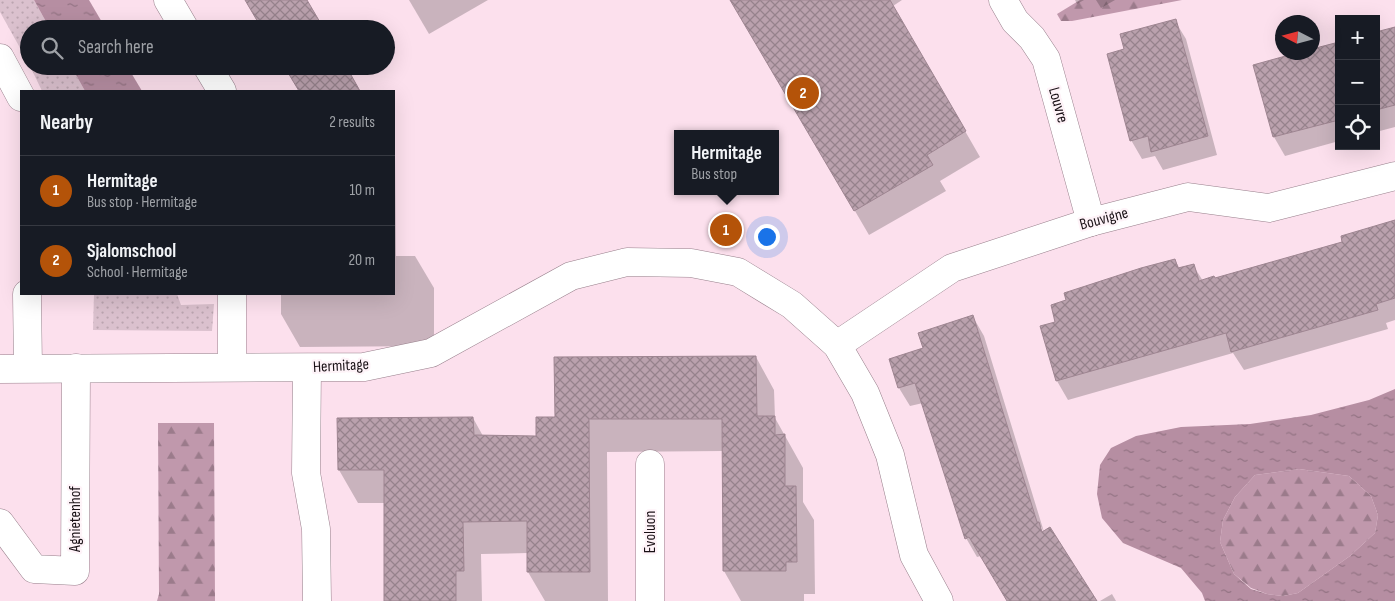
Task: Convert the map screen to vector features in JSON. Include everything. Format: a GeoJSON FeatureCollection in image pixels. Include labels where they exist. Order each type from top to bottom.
{"type":"FeatureCollection","features":[{"type":"Feature","properties":{"kind":"street"},"geometry":{"type":"LineString","coordinates":[[168,0],[180,20]]}},
{"type":"Feature","properties":{"kind":"street","name":"Louvre"},"geometry":{"type":"LineString","coordinates":[[1003,0],[1015,21],[1032,38],[1046,59],[1091,222]]}},
{"type":"Feature","properties":{"kind":"street"},"geometry":{"type":"LineString","coordinates":[[0,58],[20,95]]}},
{"type":"Feature","properties":{"kind":"street"},"geometry":{"type":"LineString","coordinates":[[212,75],[221,90]]}},
{"type":"Feature","properties":{"kind":"street"},"geometry":{"type":"LineString","coordinates":[[0,101],[20,101]]}},
{"type":"Feature","properties":{"kind":"street","name":"Bouvigne"},"geometry":{"type":"LineString","coordinates":[[837,345],[952,268],[1091,222],[1188,197],[1269,208],[1395,176]]}},
{"type":"Feature","properties":{"kind":"street","name":"Hermitage"},"geometry":{"type":"LineString","coordinates":[[0,369],[364,367],[431,353],[571,276],[627,262],[691,263],[738,272],[792,305],[837,345],[865,393],[886,446],[914,555],[939,601]]}},
{"type":"Feature","properties":{"kind":"street"},"geometry":{"type":"LineString","coordinates":[[27,295],[28,368]]}},
{"type":"Feature","properties":{"kind":"street"},"geometry":{"type":"LineString","coordinates":[[232,295],[232,367]]}},
{"type":"Feature","properties":{"kind":"street","name":"Agnietenhof"},"geometry":{"type":"LineString","coordinates":[[0,523],[34,569],[75,571],[76,368]]}},
{"type":"Feature","properties":{"kind":"street"},"geometry":{"type":"LineString","coordinates":[[307,368],[306,473],[316,529],[317,601]]}},
{"type":"Feature","properties":{"kind":"street","name":"Evoluon"},"geometry":{"type":"LineString","coordinates":[[650,464],[650,601]]}},
{"type":"Feature","properties":{"kind":"shaded area"},"geometry":{"type":"Polygon","coordinates":[[[0,0],[34,0],[45,20],[20,20],[20,48],[0,12],[0,0]]]}},
{"type":"Feature","properties":{"kind":"shaded area"},"geometry":{"type":"Polygon","coordinates":[[[34,75],[76,75],[84,90],[42,90],[34,75]]]}},
{"type":"Feature","properties":{"kind":"shaded area"},"geometry":{"type":"Polygon","coordinates":[[[94,295],[177,295],[181,305],[214,304],[212,331],[93,330],[94,295]]]}},
{"type":"Feature","properties":{"kind":"green space"},"geometry":{"type":"Polygon","coordinates":[[[1080,0],[1182,0],[1072,21],[1061,21],[1057,14],[1080,0]]]}},
{"type":"Feature","properties":{"kind":"green space"},"geometry":{"type":"Polygon","coordinates":[[[158,423],[214,423],[215,601],[157,601],[159,594],[158,423]]]}},
{"type":"Feature","properties":{"kind":"green space"},"geometry":{"type":"Polygon","coordinates":[[[1299,469],[1349,476],[1371,496],[1378,515],[1375,533],[1350,556],[1298,593],[1283,596],[1267,594],[1251,588],[1234,574],[1220,542],[1223,520],[1235,497],[1255,475],[1299,469]]]}},
{"type":"Feature","properties":{"kind":"water"},"geometry":{"type":"Polygon","coordinates":[[[34,0],[89,0],[101,20],[45,20],[34,0]]]}},
{"type":"Feature","properties":{"kind":"water"},"geometry":{"type":"Polygon","coordinates":[[[76,75],[132,75],[141,90],[84,90],[76,75]]]}},
{"type":"Feature","properties":{"kind":"water"},"geometry":{"type":"Polygon","coordinates":[[[1395,389],[1395,601],[1205,601],[1202,593],[1181,568],[1123,543],[1102,518],[1097,494],[1100,465],[1111,448],[1136,436],[1181,427],[1250,424],[1311,415],[1369,400],[1395,389]],[[1299,469],[1255,475],[1235,497],[1223,520],[1220,542],[1234,574],[1251,589],[1283,596],[1298,593],[1350,556],[1375,533],[1378,515],[1371,496],[1349,476],[1299,469]]]}},
{"type":"Feature","properties":{"kind":"building"},"geometry":{"type":"Polygon","coordinates":[[[245,0],[307,0],[319,20],[257,20],[245,0]]]}},
{"type":"Feature","properties":{"kind":"building"},"geometry":{"type":"Polygon","coordinates":[[[730,0],[890,0],[966,131],[927,155],[933,165],[854,211],[730,0]]]}},
{"type":"Feature","properties":{"kind":"building"},"geometry":{"type":"Polygon","coordinates":[[[1176,19],[1208,136],[1151,152],[1148,136],[1130,141],[1107,54],[1124,49],[1120,34],[1176,19]]]}},
{"type":"Feature","properties":{"kind":"building"},"geometry":{"type":"Polygon","coordinates":[[[1395,27],[1395,105],[1380,109],[1380,60],[1380,31],[1395,27]]]}},
{"type":"Feature","properties":{"kind":"building"},"geometry":{"type":"Polygon","coordinates":[[[1335,43],[1335,121],[1273,137],[1253,65],[1275,59],[1320,60],[1320,47],[1335,43]]]}},
{"type":"Feature","properties":{"kind":"building"},"geometry":{"type":"Polygon","coordinates":[[[289,75],[351,75],[359,90],[298,90],[289,75]]]}},
{"type":"Feature","properties":{"kind":"building"},"geometry":{"type":"Polygon","coordinates":[[[1395,220],[1395,298],[1376,304],[1378,310],[1231,352],[1226,333],[1056,381],[1040,326],[1055,322],[1051,305],[1066,300],[1064,293],[1175,259],[1178,268],[1194,264],[1199,281],[1214,276],[1215,278],[1342,242],[1341,236],[1395,220]]]}},
{"type":"Feature","properties":{"kind":"building"},"geometry":{"type":"Polygon","coordinates":[[[973,315],[1037,522],[1039,522],[1042,532],[1050,527],[1097,601],[1007,601],[969,537],[965,539],[915,383],[898,388],[889,359],[923,348],[918,333],[973,315]]]}},
{"type":"Feature","properties":{"kind":"building"},"geometry":{"type":"Polygon","coordinates":[[[756,356],[757,416],[775,416],[775,435],[785,434],[785,486],[796,486],[797,562],[786,562],[786,571],[723,571],[722,419],[589,419],[590,572],[527,572],[527,521],[463,522],[464,571],[456,571],[456,601],[384,601],[384,470],[338,470],[337,418],[473,417],[474,435],[536,436],[536,417],[555,417],[554,357],[756,356]]]}},
{"type":"Feature","properties":{"kind":"place","name":"Sjalomschool"},"geometry":{"type":"Point","coordinates":[803,93]}},
{"type":"Feature","properties":{"kind":"place","name":"Hermitage"},"geometry":{"type":"Point","coordinates":[726,230]}}]}
